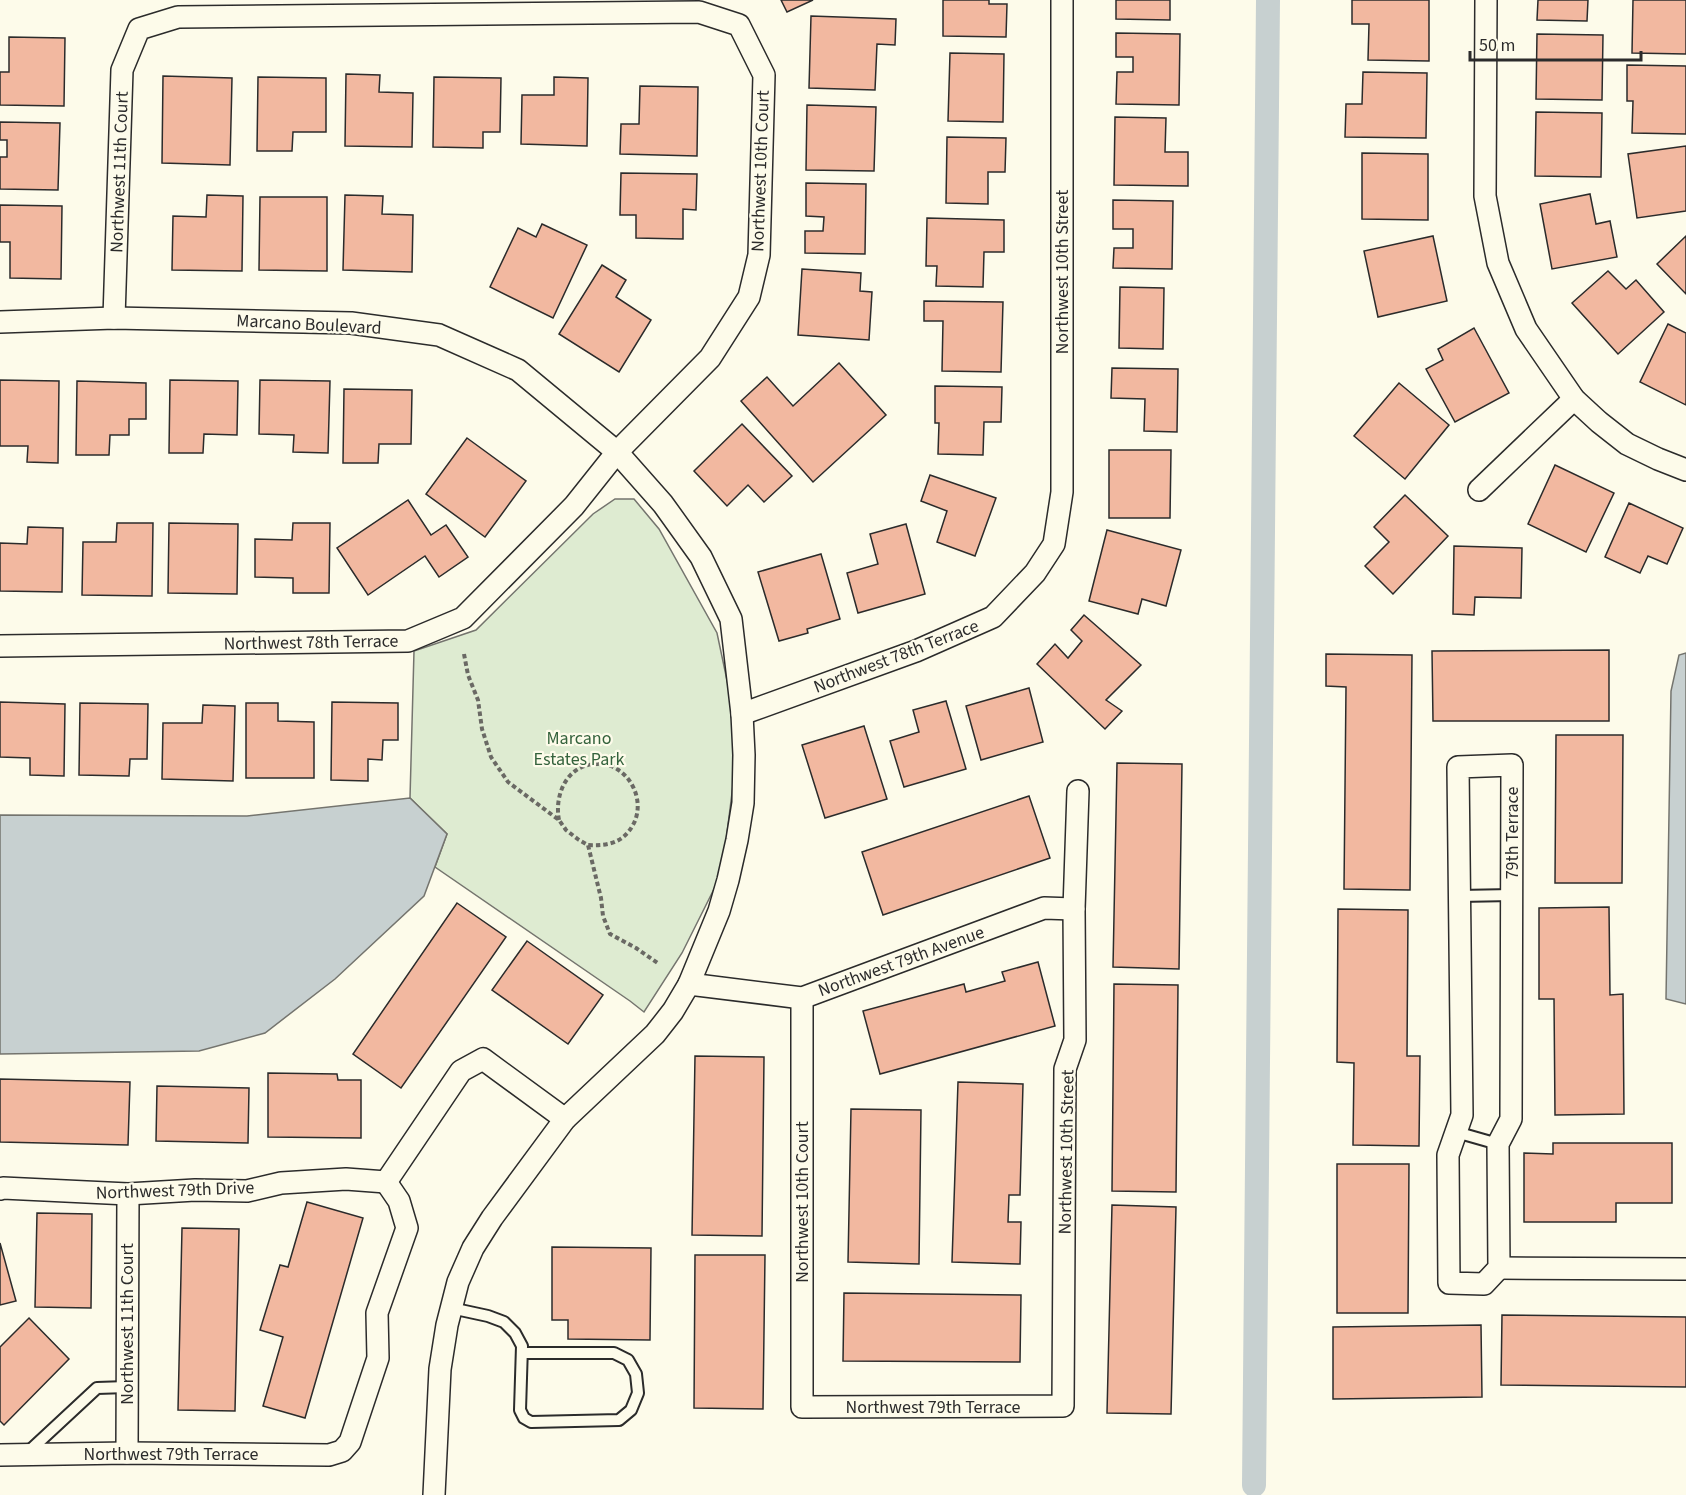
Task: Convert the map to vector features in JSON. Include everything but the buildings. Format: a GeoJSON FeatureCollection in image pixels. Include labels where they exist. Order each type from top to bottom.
{"type":"FeatureCollection","features":[{"type":"Feature","properties":{"kind":"street","name":"Northwest 10th Street"},"geometry":{"type":"LineString","coordinates":[[1054,544],[1062,492],[1062,0]]}},
{"type":"Feature","properties":{"kind":"street"},"geometry":{"type":"LineString","coordinates":[[1486,0],[1485,196],[1498,263],[1526,329],[1574,399],[1599,422],[1627,444],[1686,470]]}},
{"type":"Feature","properties":{"kind":"street","name":"Northwest 10th Court"},"geometry":{"type":"LineString","coordinates":[[139,30],[178,17],[699,12],[739,25],[764,75],[759,255],[749,297],[710,358],[617,452]]}},
{"type":"Feature","properties":{"kind":"street","name":"Northwest 11th Court"},"geometry":{"type":"LineString","coordinates":[[114,318],[122,69],[139,30]]}},
{"type":"Feature","properties":{"kind":"street","name":"Marcano Boulevard"},"geometry":{"type":"LineString","coordinates":[[0,322],[114,318],[351,322],[439,335],[518,370],[617,452],[663,504],[701,557],[731,619],[742,714],[743,803],[737,840],[719,911],[689,984],[673,1011],[655,1034],[565,1119],[492,1218],[473,1248],[458,1282],[447,1326],[440,1369],[434,1495]]}},
{"type":"Feature","properties":{"kind":"street"},"geometry":{"type":"LineString","coordinates":[[1479,490],[1574,399]]}},
{"type":"Feature","properties":{"kind":"street","name":"Northwest 78th Terrace"},"geometry":{"type":"LineString","coordinates":[[0,646],[408,641],[463,618],[574,506],[617,452]]}},
{"type":"Feature","properties":{"kind":"street","name":"Northwest 78th Terrace"},"geometry":{"type":"LineString","coordinates":[[742,714],[916,651],[993,617],[1035,573],[1054,544]]}},
{"type":"Feature","properties":{"kind":"street","name":"79th Terrace"},"geometry":{"type":"LineString","coordinates":[[1512,765],[1512,895],[1512,1119],[1498,1144],[1499,1268],[1484,1284],[1449,1282],[1448,1155],[1462,1115],[1458,767],[1512,765]]}},
{"type":"Feature","properties":{"kind":"street","name":"Northwest 10th Street"},"geometry":{"type":"LineString","coordinates":[[1063,1406],[1065,1069],[1075,1040],[1074,909],[1078,791]]}},
{"type":"Feature","properties":{"kind":"street","name":"Northwest 79th Avenue"},"geometry":{"type":"LineString","coordinates":[[689,984],[802,998],[1044,908],[1074,909]]}},
{"type":"Feature","properties":{"kind":"street","name":"Northwest 10th Court"},"geometry":{"type":"LineString","coordinates":[[802,998],[802,1407]]}},
{"type":"Feature","properties":{"kind":"street"},"geometry":{"type":"LineString","coordinates":[[386,1182],[461,1071],[483,1059],[565,1119]]}},
{"type":"Feature","properties":{"kind":"street","name":"Northwest 79th Drive"},"geometry":{"type":"LineString","coordinates":[[0,1189],[128,1194],[195,1190],[247,1191],[281,1183],[345,1179],[386,1182]]}},
{"type":"Feature","properties":{"kind":"street","name":"Northwest 79th Terrace"},"geometry":{"type":"LineString","coordinates":[[0,1455],[329,1455],[342,1451],[350,1442],[378,1358],[377,1313],[407,1228],[399,1201],[386,1182]]}},
{"type":"Feature","properties":{"kind":"street","name":"Northwest 11th Court"},"geometry":{"type":"LineString","coordinates":[[127,1454],[128,1194]]}},
{"type":"Feature","properties":{"kind":"street"},"geometry":{"type":"LineString","coordinates":[[1499,1268],[1686,1269]]}},
{"type":"Feature","properties":{"kind":"street","name":"Northwest 79th Terrace"},"geometry":{"type":"LineString","coordinates":[[802,1407],[1063,1406]]}},
{"type":"Feature","properties":{"kind":"lane"},"geometry":{"type":"LineString","coordinates":[[1459,896],[1512,895]]}},
{"type":"Feature","properties":{"kind":"lane"},"geometry":{"type":"LineString","coordinates":[[1456,1132],[1498,1144]]}},
{"type":"Feature","properties":{"kind":"lane"},"geometry":{"type":"LineString","coordinates":[[452,1308],[504,1322],[515,1332],[522,1346],[520,1410],[524,1418],[531,1422],[619,1420],[631,1410],[639,1393],[636,1374],[628,1360],[614,1353],[522,1353]]}},
{"type":"Feature","properties":{"kind":"lane"},"geometry":{"type":"LineString","coordinates":[[25,1455],[97,1388],[127,1387]]}},
{"type":"Feature","properties":{"kind":"path"},"geometry":{"type":"LineString","coordinates":[[464,654],[468,675],[478,699],[482,729],[491,757],[508,782],[559,820],[566,830],[588,844],[604,846],[612,844],[630,831],[639,805],[636,792],[625,775],[609,765],[589,764],[573,772],[566,779],[559,798],[557,810],[559,820]]}},
{"type":"Feature","properties":{"kind":"path"},"geometry":{"type":"LineString","coordinates":[[588,844],[603,916],[610,934],[659,964]]}},
{"type":"Feature","properties":{"kind":"green space","name":"Marcano Estates Park"},"geometry":{"type":"Polygon","coordinates":[[[615,499],[634,499],[659,529],[717,633],[739,737],[722,873],[682,953],[644,1012],[435,867],[447,834],[410,798],[414,651],[476,630],[593,514],[615,499]]]}},
{"type":"Feature","properties":{"kind":"shaded area"},"geometry":{"type":"Polygon","coordinates":[[[1686,653],[1686,1004],[1666,999],[1671,691],[1679,655],[1686,653]]]}},
{"type":"Feature","properties":{"kind":"shaded area"},"geometry":{"type":"Polygon","coordinates":[[[410,798],[447,834],[424,896],[335,979],[265,1033],[199,1051],[0,1054],[0,815],[247,816],[410,798]]]}},
{"type":"Feature","properties":{"kind":"waterway"},"geometry":{"type":"LineString","coordinates":[[1254,1485],[1268,0]]}}]}
